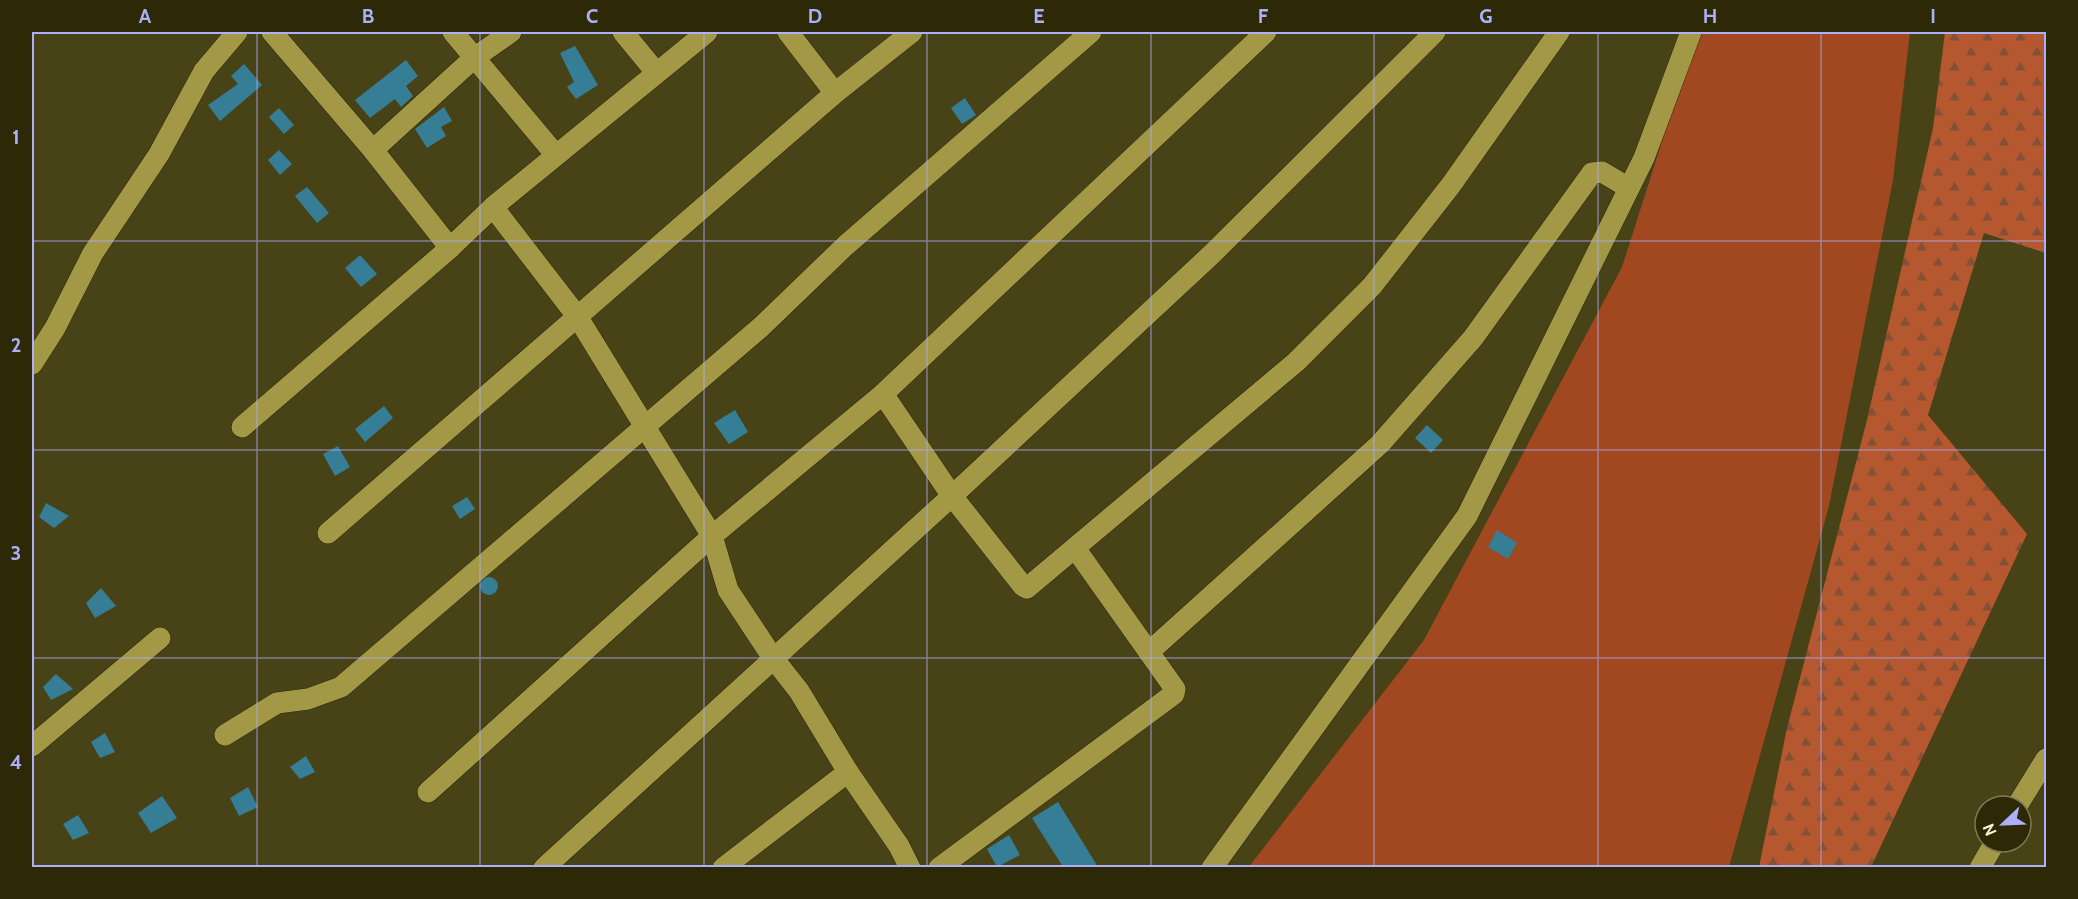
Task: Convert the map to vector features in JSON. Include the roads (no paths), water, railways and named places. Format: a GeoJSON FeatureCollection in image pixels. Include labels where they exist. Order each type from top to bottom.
{"type":"FeatureCollection","features":[{"type":"Feature","properties":{"kind":"street"},"geometry":{"type":"LineString","coordinates":[[32,364],[55,328],[93,253],[159,154],[204,71],[237,32]]}},
{"type":"Feature","properties":{"kind":"street"},"geometry":{"type":"LineString","coordinates":[[272,32],[373,150],[450,248]]}},
{"type":"Feature","properties":{"kind":"street"},"geometry":{"type":"LineString","coordinates":[[453,32],[555,154]]}},
{"type":"Feature","properties":{"kind":"street"},"geometry":{"type":"LineString","coordinates":[[373,150],[474,58],[511,32]]}},
{"type":"Feature","properties":{"kind":"street"},"geometry":{"type":"LineString","coordinates":[[623,32],[655,71]]}},
{"type":"Feature","properties":{"kind":"street"},"geometry":{"type":"LineString","coordinates":[[242,427],[450,248],[493,207],[555,154],[655,71],[707,32]]}},
{"type":"Feature","properties":{"kind":"street"},"geometry":{"type":"LineString","coordinates":[[788,32],[835,93]]}},
{"type":"Feature","properties":{"kind":"street"},"geometry":{"type":"LineString","coordinates":[[328,533],[835,93],[912,32]]}},
{"type":"Feature","properties":{"kind":"street"},"geometry":{"type":"LineString","coordinates":[[225,735],[277,703],[308,699],[341,687],[761,327],[844,246],[1091,32]]}},
{"type":"Feature","properties":{"kind":"street"},"geometry":{"type":"LineString","coordinates":[[428,792],[711,536],[883,394],[1266,32]]}},
{"type":"Feature","properties":{"kind":"street"},"geometry":{"type":"LineString","coordinates":[[543,867],[952,496],[1213,253],[1435,32]]}},
{"type":"Feature","properties":{"kind":"street"},"geometry":{"type":"LineString","coordinates":[[883,394],[952,496],[1025,588],[1296,362],[1372,286],[1451,185],[1559,32]]}},
{"type":"Feature","properties":{"kind":"street"},"geometry":{"type":"LineString","coordinates":[[1212,867],[1467,516],[1644,158],[1691,32]]}},
{"type":"Feature","properties":{"kind":"street"},"geometry":{"type":"LineString","coordinates":[[1149,652],[1380,444],[1473,338],[1592,173],[1602,172],[1629,188]]}},
{"type":"Feature","properties":{"kind":"street"},"geometry":{"type":"LineString","coordinates":[[493,207],[577,316],[711,536],[728,590],[773,658],[800,691],[848,772],[899,846],[910,867]]}},
{"type":"Feature","properties":{"kind":"street"},"geometry":{"type":"LineString","coordinates":[[939,867],[1174,694],[1175,689],[1075,548]]}},
{"type":"Feature","properties":{"kind":"street"},"geometry":{"type":"LineString","coordinates":[[32,746],[160,638]]}},
{"type":"Feature","properties":{"kind":"street"},"geometry":{"type":"LineString","coordinates":[[2024,794],[2046,759]]}},
{"type":"Feature","properties":{"kind":"street"},"geometry":{"type":"LineString","coordinates":[[723,867],[848,772]]}},
{"type":"Feature","properties":{"kind":"street"},"geometry":{"type":"LineString","coordinates":[[1980,867],[1988,854]]}}]}
